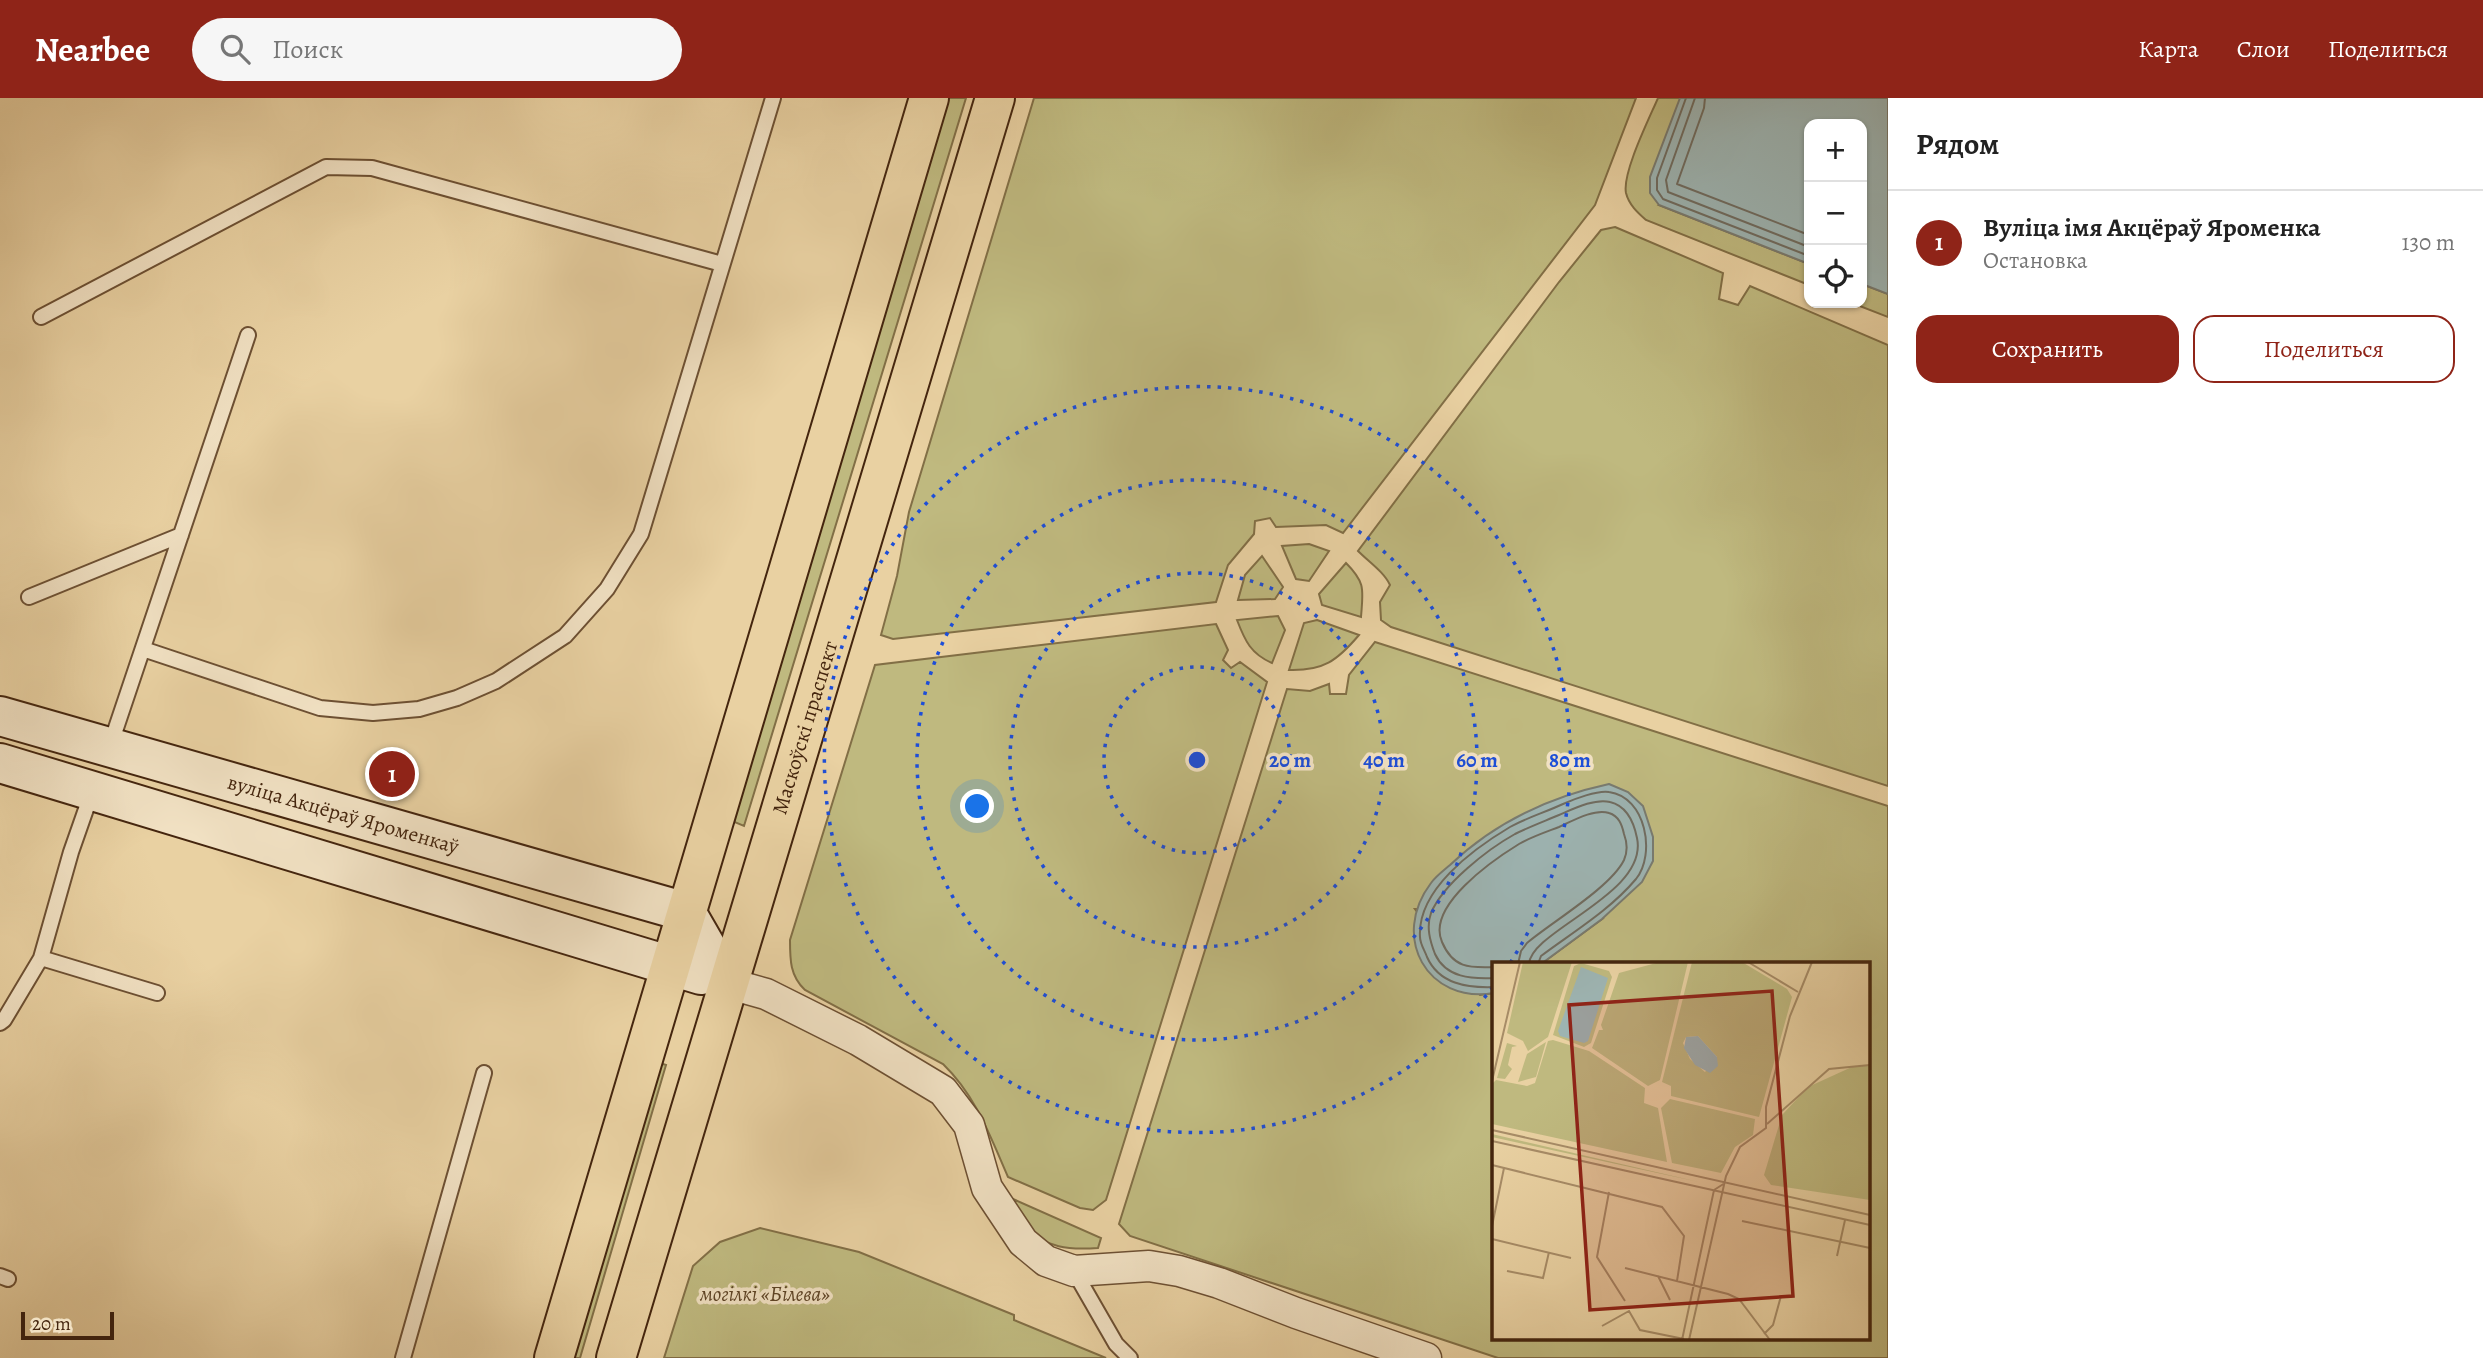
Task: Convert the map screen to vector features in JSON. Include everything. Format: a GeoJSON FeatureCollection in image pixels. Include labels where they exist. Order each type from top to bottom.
{"type":"FeatureCollection","features":[{"type":"Feature","properties":{"kind":"main road"},"geometry":{"type":"LineString","coordinates":[[554,1358],[929,98]]}},
{"type":"Feature","properties":{"kind":"main road","name":"Маскоўскі праспект"},"geometry":{"type":"LineString","coordinates":[[616,1358],[726,983],[828,656],[995,98]]}},
{"type":"Feature","properties":{"kind":"street","name":"вуліца Акцёраў Яроменкаў"},"geometry":{"type":"LineString","coordinates":[[0,716],[686,912]]}},
{"type":"Feature","properties":{"kind":"street"},"geometry":{"type":"LineString","coordinates":[[93,791],[110,747]]}},
{"type":"Feature","properties":{"kind":"street"},"geometry":{"type":"LineString","coordinates":[[0,763],[766,994],[859,1040],[943,1091],[969,1125],[987,1188],[1023,1242],[1046,1261],[1074,1271],[1149,1266],[1179,1271],[1426,1358]]}},
{"type":"Feature","properties":{"kind":"street"},"geometry":{"type":"LineString","coordinates":[[686,912],[726,983]]}},
{"type":"Feature","properties":{"kind":"lane"},"geometry":{"type":"LineString","coordinates":[[143,649],[320,708],[373,713],[419,709],[457,698],[496,681],[565,636],[607,589],[641,534],[773,98]]}},
{"type":"Feature","properties":{"kind":"lane"},"geometry":{"type":"LineString","coordinates":[[41,317],[326,167],[372,168],[722,264]]}},
{"type":"Feature","properties":{"kind":"lane"},"geometry":{"type":"LineString","coordinates":[[110,747],[248,335]]}},
{"type":"Feature","properties":{"kind":"lane"},"geometry":{"type":"LineString","coordinates":[[29,597],[181,535]]}},
{"type":"Feature","properties":{"kind":"lane"},"geometry":{"type":"LineString","coordinates":[[0,1023],[41,958],[71,852],[93,791]]}},
{"type":"Feature","properties":{"kind":"lane"},"geometry":{"type":"LineString","coordinates":[[41,958],[157,993]]}},
{"type":"Feature","properties":{"kind":"lane"},"geometry":{"type":"LineString","coordinates":[[403,1358],[484,1073]]}},
{"type":"Feature","properties":{"kind":"lane"},"geometry":{"type":"LineString","coordinates":[[1074,1271],[1116,1344],[1130,1358]]}},
{"type":"Feature","properties":{"kind":"green space"},"geometry":{"type":"Polygon","coordinates":[[[948,98],[966,98],[744,826],[732,821],[948,98]]]}},
{"type":"Feature","properties":{"kind":"green space"},"geometry":{"type":"Polygon","coordinates":[[[1034,98],[1636,98],[1595,205],[1343,533],[1326,525],[1276,527],[1270,518],[1255,521],[1254,534],[1228,565],[1216,602],[893,639],[881,635],[897,576],[909,512],[1034,98]]]}},
{"type":"Feature","properties":{"kind":"green space"},"geometry":{"type":"Polygon","coordinates":[[[1658,98],[1830,98],[1813,119],[1804,119],[1804,127],[1659,205],[1804,262],[1804,283],[1646,220],[1634,208],[1626,193],[1628,173],[1658,98]]]}},
{"type":"Feature","properties":{"kind":"green space"},"geometry":{"type":"Polygon","coordinates":[[[1615,227],[1723,273],[1719,299],[1738,305],[1750,286],[1888,345],[1888,786],[1391,627],[1381,620],[1380,602],[1390,585],[1380,571],[1358,551],[1559,282],[1601,230],[1615,227]]]}},
{"type":"Feature","properties":{"kind":"green space"},"geometry":{"type":"Polygon","coordinates":[[[1867,286],[1888,294],[1888,317],[1865,308],[1867,308],[1867,286]]]}},
{"type":"Feature","properties":{"kind":"green space"},"geometry":{"type":"Polygon","coordinates":[[[1309,544],[1329,551],[1309,581],[1296,579],[1282,546],[1309,544]]]}},
{"type":"Feature","properties":{"kind":"green space"},"geometry":{"type":"Polygon","coordinates":[[[1262,556],[1283,587],[1275,599],[1238,600],[1245,575],[1262,556]]]}},
{"type":"Feature","properties":{"kind":"green space"},"geometry":{"type":"Polygon","coordinates":[[[1346,563],[1362,587],[1361,617],[1322,605],[1319,594],[1346,563]]]}},
{"type":"Feature","properties":{"kind":"green space"},"geometry":{"type":"Polygon","coordinates":[[[1278,616],[1285,630],[1272,663],[1250,646],[1237,620],[1278,616]]]}},
{"type":"Feature","properties":{"kind":"green space"},"geometry":{"type":"Polygon","coordinates":[[[1317,620],[1359,635],[1344,652],[1328,663],[1311,669],[1289,670],[1304,623],[1317,620]]]}},
{"type":"Feature","properties":{"kind":"green space"},"geometry":{"type":"Polygon","coordinates":[[[1216,624],[1228,650],[1223,660],[1231,668],[1240,662],[1267,682],[1106,1200],[1093,1210],[1080,1208],[1008,1177],[965,1089],[943,1064],[805,990],[794,973],[790,940],[875,665],[1216,624]]]}},
{"type":"Feature","properties":{"kind":"green space"},"geometry":{"type":"Polygon","coordinates":[[[1375,642],[1888,806],[1888,1358],[1498,1358],[1130,1236],[1119,1224],[1287,689],[1310,691],[1329,684],[1330,694],[1346,694],[1349,675],[1375,642]]]}},
{"type":"Feature","properties":{"kind":"green space"},"geometry":{"type":"Polygon","coordinates":[[[656,1062],[666,1065],[580,1358],[570,1358],[656,1062]]]}},
{"type":"Feature","properties":{"kind":"green space"},"geometry":{"type":"Polygon","coordinates":[[[1013,1199],[1101,1238],[1098,1248],[1068,1248],[1041,1239],[1024,1222],[1013,1199]]]}},
{"type":"Feature","properties":{"kind":"green space","name":"могілкі «Білева»"},"geometry":{"type":"Polygon","coordinates":[[[760,1228],[859,1252],[1014,1315],[1014,1320],[1106,1358],[664,1358],[693,1266],[720,1242],[760,1228]]]}},
{"type":"Feature","properties":{"kind":"water"},"geometry":{"type":"Polygon","coordinates":[[[1680,98],[1888,98],[1888,294],[1867,286],[1867,119],[1804,119],[1804,262],[1659,205],[1650,193],[1650,177],[1680,98]]]}},
{"type":"Feature","properties":{"kind":"water"},"geometry":{"type":"Polygon","coordinates":[[[1609,784],[1628,792],[1643,806],[1653,837],[1653,861],[1642,882],[1602,919],[1544,962],[1492,962],[1492,993],[1470,994],[1450,988],[1434,977],[1422,962],[1415,944],[1414,925],[1419,904],[1435,878],[1467,850],[1504,824],[1544,804],[1609,784]]]}},
{"type":"Feature","properties":{"kind":"place","name":"Вуліца імя Акцёраў Яроменка"},"geometry":{"type":"Point","coordinates":[392,774]}}]}
